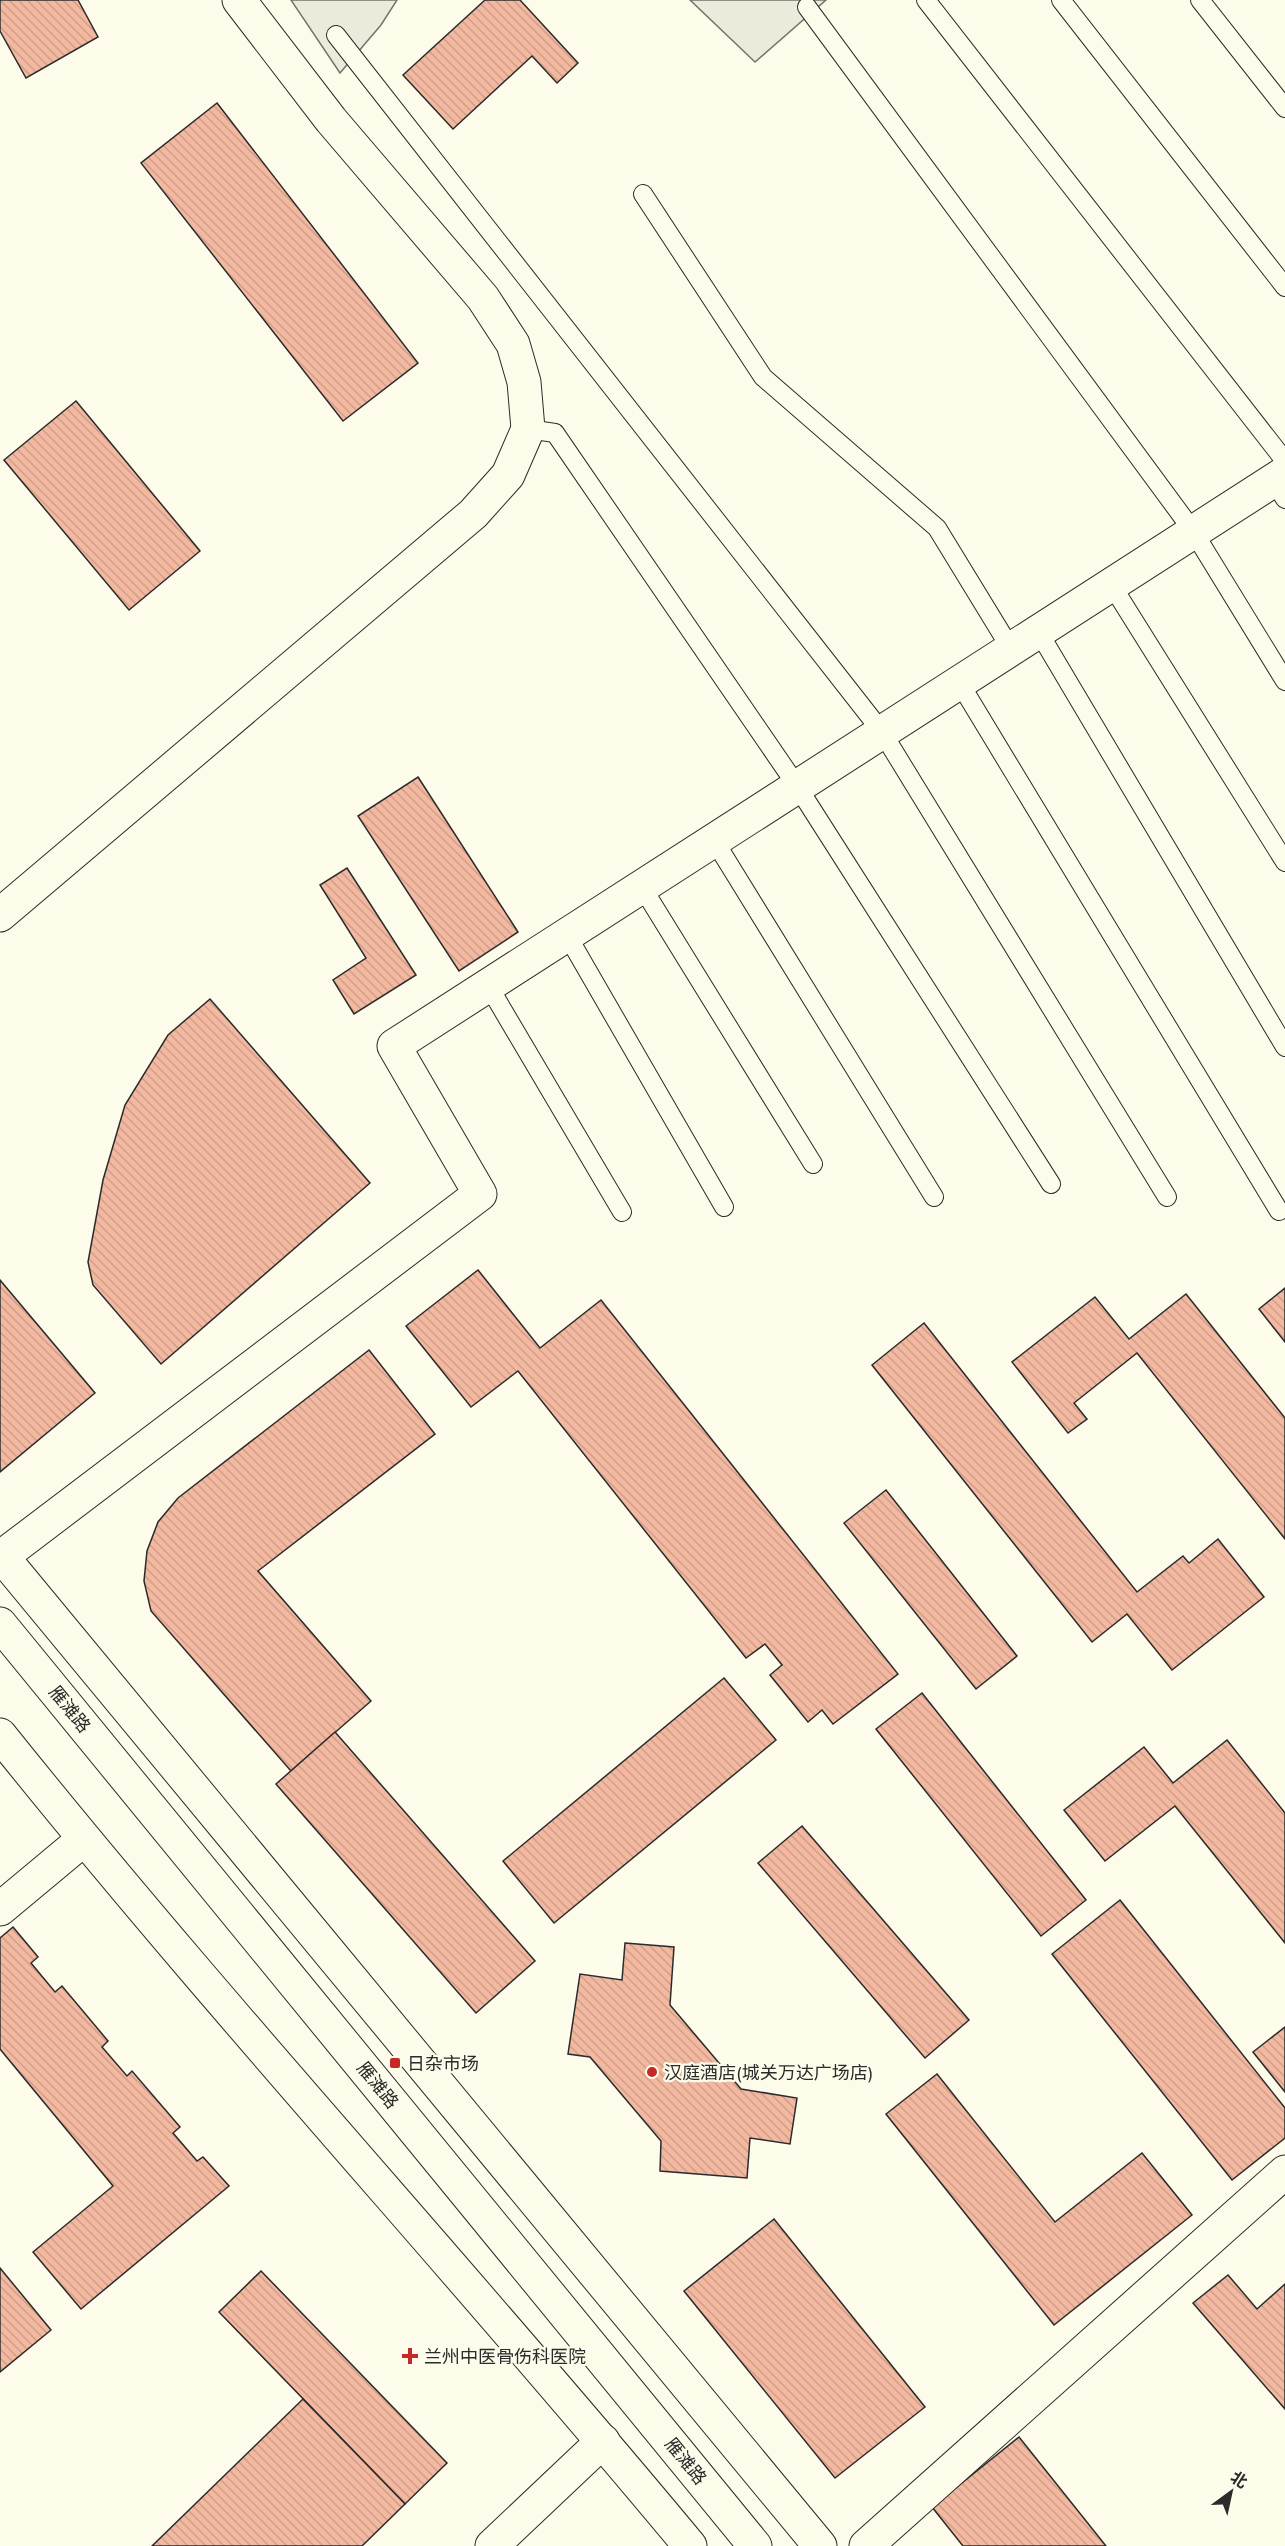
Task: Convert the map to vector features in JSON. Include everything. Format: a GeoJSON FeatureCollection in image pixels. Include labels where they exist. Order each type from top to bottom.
{"type":"FeatureCollection","features":[{"type":"Feature","properties":{"kind":"street"},"geometry":{"type":"LineString","coordinates":[[0,915],[473,514],[508,475],[528,429],[524,382],[513,344],[489,308],[331,120],[239,0]]}},
{"type":"Feature","properties":{"kind":"street"},"geometry":{"type":"LineString","coordinates":[[820,2546],[1,1556],[480,1194],[394,1046],[1193,531],[1282,478]]}},
{"type":"Feature","properties":{"kind":"street","name":"雁滩路"},"geometry":{"type":"LineString","coordinates":[[0,1624],[755,2546]]}},
{"type":"Feature","properties":{"kind":"street"},"geometry":{"type":"LineString","coordinates":[[0,1735],[84,1839],[603,2441],[690,2546]]}},
{"type":"Feature","properties":{"kind":"street"},"geometry":{"type":"LineString","coordinates":[[0,1909],[84,1839]]}},
{"type":"Feature","properties":{"kind":"street"},"geometry":{"type":"LineString","coordinates":[[866,2546],[1285,2172]]}},
{"type":"Feature","properties":{"kind":"street"},"geometry":{"type":"LineString","coordinates":[[492,2546],[603,2441]]}},
{"type":"Feature","properties":{"kind":"lane"},"geometry":{"type":"LineString","coordinates":[[926,0],[1282,478]]}},
{"type":"Feature","properties":{"kind":"lane"},"geometry":{"type":"LineString","coordinates":[[1061,0],[1285,287]]}},
{"type":"Feature","properties":{"kind":"lane"},"geometry":{"type":"LineString","coordinates":[[1200,0],[1285,108]]}},
{"type":"Feature","properties":{"kind":"lane"},"geometry":{"type":"LineString","coordinates":[[807,7],[1193,531],[1285,681]]}},
{"type":"Feature","properties":{"kind":"lane"},"geometry":{"type":"LineString","coordinates":[[336,35],[882,732],[1167,1197]]}},
{"type":"Feature","properties":{"kind":"lane"},"geometry":{"type":"LineString","coordinates":[[643,194],[763,377],[937,528],[1011,649]]}},
{"type":"Feature","properties":{"kind":"lane"},"geometry":{"type":"LineString","coordinates":[[528,429],[555,433],[797,786],[1051,1184]]}},
{"type":"Feature","properties":{"kind":"lane"},"geometry":{"type":"LineString","coordinates":[[1111,584],[1285,862]]}},
{"type":"Feature","properties":{"kind":"lane"},"geometry":{"type":"LineString","coordinates":[[1038,631],[1285,1047]]}},
{"type":"Feature","properties":{"kind":"lane"},"geometry":{"type":"LineString","coordinates":[[959,682],[1279,1211]]}},
{"type":"Feature","properties":{"kind":"lane"},"geometry":{"type":"LineString","coordinates":[[714,840],[934,1197]]}},
{"type":"Feature","properties":{"kind":"lane"},"geometry":{"type":"LineString","coordinates":[[642,886],[813,1164]]}},
{"type":"Feature","properties":{"kind":"lane"},"geometry":{"type":"LineString","coordinates":[[567,935],[724,1207]]}},
{"type":"Feature","properties":{"kind":"lane"},"geometry":{"type":"LineString","coordinates":[[488,985],[622,1212]]}},
{"type":"Feature","properties":{"kind":"shaded area"},"geometry":{"type":"Polygon","coordinates":[[[291,0],[397,0],[381,25],[340,73],[291,0]]]}},
{"type":"Feature","properties":{"kind":"shaded area"},"geometry":{"type":"Polygon","coordinates":[[[690,0],[826,0],[755,62],[690,0]]]}},
{"type":"Feature","properties":{"kind":"building"},"geometry":{"type":"Polygon","coordinates":[[[0,0],[78,0],[98,37],[26,78],[0,31],[0,0]]]}},
{"type":"Feature","properties":{"kind":"building"},"geometry":{"type":"Polygon","coordinates":[[[485,0],[520,0],[578,63],[557,83],[532,56],[453,129],[403,75],[485,0]]]}},
{"type":"Feature","properties":{"kind":"building"},"geometry":{"type":"Polygon","coordinates":[[[217,103],[418,363],[343,421],[141,163],[217,103]]]}},
{"type":"Feature","properties":{"kind":"building"},"geometry":{"type":"Polygon","coordinates":[[[76,401],[200,551],[129,610],[4,460],[76,401]]]}},
{"type":"Feature","properties":{"kind":"building"},"geometry":{"type":"Polygon","coordinates":[[[418,777],[518,932],[459,971],[358,816],[418,777]]]}},
{"type":"Feature","properties":{"kind":"building"},"geometry":{"type":"Polygon","coordinates":[[[347,868],[416,975],[354,1014],[333,980],[366,958],[320,885],[347,868]]]}},
{"type":"Feature","properties":{"kind":"building"},"geometry":{"type":"Polygon","coordinates":[[[210,999],[370,1183],[161,1364],[93,1285],[88,1262],[103,1180],[125,1105],[168,1035],[210,999]]]}},
{"type":"Feature","properties":{"kind":"building"},"geometry":{"type":"Polygon","coordinates":[[[478,1270],[540,1348],[601,1300],[898,1674],[833,1724],[822,1710],[808,1722],[770,1675],[782,1665],[765,1644],[746,1658],[518,1371],[471,1407],[406,1326],[478,1270]]]}},
{"type":"Feature","properties":{"kind":"building"},"geometry":{"type":"Polygon","coordinates":[[[0,1280],[95,1393],[0,1472],[0,1280]]]}},
{"type":"Feature","properties":{"kind":"building"},"geometry":{"type":"Polygon","coordinates":[[[1285,1288],[1285,1342],[1259,1309],[1285,1288]]]}},
{"type":"Feature","properties":{"kind":"building"},"geometry":{"type":"Polygon","coordinates":[[[1186,1294],[1285,1418],[1285,1539],[1137,1353],[1074,1403],[1087,1419],[1068,1433],[1012,1362],[1095,1297],[1129,1339],[1186,1294]]]}},
{"type":"Feature","properties":{"kind":"building"},"geometry":{"type":"Polygon","coordinates":[[[924,1323],[1137,1592],[1183,1556],[1189,1563],[1218,1539],[1264,1597],[1172,1670],[1127,1614],[1092,1642],[872,1365],[924,1323]]]}},
{"type":"Feature","properties":{"kind":"building"},"geometry":{"type":"Polygon","coordinates":[[[369,1350],[435,1434],[258,1571],[371,1701],[291,1771],[151,1611],[144,1581],[147,1551],[158,1522],[178,1498],[369,1350]]]}},
{"type":"Feature","properties":{"kind":"building"},"geometry":{"type":"Polygon","coordinates":[[[886,1490],[1017,1656],[976,1689],[844,1523],[886,1490]]]}},
{"type":"Feature","properties":{"kind":"building"},"geometry":{"type":"Polygon","coordinates":[[[724,1678],[776,1740],[554,1923],[503,1861],[724,1678]]]}},
{"type":"Feature","properties":{"kind":"building"},"geometry":{"type":"Polygon","coordinates":[[[922,1693],[1086,1900],[1041,1936],[876,1729],[922,1693]]]}},
{"type":"Feature","properties":{"kind":"building"},"geometry":{"type":"Polygon","coordinates":[[[335,1732],[535,1961],[476,2013],[276,1784],[335,1732]]]}},
{"type":"Feature","properties":{"kind":"building"},"geometry":{"type":"Polygon","coordinates":[[[1227,1740],[1285,1813],[1285,1943],[1175,1806],[1105,1861],[1064,1810],[1144,1747],[1173,1783],[1227,1740]]]}},
{"type":"Feature","properties":{"kind":"building"},"geometry":{"type":"Polygon","coordinates":[[[802,1826],[969,2020],[925,2058],[758,1863],[802,1826]]]}},
{"type":"Feature","properties":{"kind":"building"},"geometry":{"type":"Polygon","coordinates":[[[1120,1900],[1285,2108],[1285,2138],[1232,2180],[1052,1954],[1120,1900]]]}},
{"type":"Feature","properties":{"kind":"building"},"geometry":{"type":"Polygon","coordinates":[[[13,1927],[38,1957],[31,1963],[55,1992],[62,1986],[108,2041],[102,2047],[127,2076],[132,2071],[180,2127],[173,2133],[197,2161],[203,2157],[229,2186],[81,2309],[33,2252],[113,2186],[0,2049],[0,1938],[13,1927]]]}},
{"type":"Feature","properties":{"kind":"building"},"geometry":{"type":"Polygon","coordinates":[[[625,1943],[674,1947],[670,2005],[741,2089],[797,2098],[790,2144],[750,2138],[747,2178],[660,2171],[661,2141],[590,2057],[568,2054],[580,1974],[622,1980],[625,1943]]]}},
{"type":"Feature","properties":{"kind":"building"},"geometry":{"type":"Polygon","coordinates":[[[1285,2027],[1285,2092],[1253,2052],[1285,2027]]]}},
{"type":"Feature","properties":{"kind":"building"},"geometry":{"type":"Polygon","coordinates":[[[937,2074],[1055,2222],[1142,2153],[1192,2215],[1054,2325],[886,2114],[937,2074]]]}},
{"type":"Feature","properties":{"kind":"building"},"geometry":{"type":"Polygon","coordinates":[[[774,2219],[925,2407],[835,2478],[684,2291],[774,2219]]]}},
{"type":"Feature","properties":{"kind":"building"},"geometry":{"type":"Polygon","coordinates":[[[0,2268],[51,2330],[0,2372],[0,2268]]]}},
{"type":"Feature","properties":{"kind":"building"},"geometry":{"type":"Polygon","coordinates":[[[261,2271],[447,2463],[405,2504],[219,2312],[261,2271]]]}},
{"type":"Feature","properties":{"kind":"building"},"geometry":{"type":"Polygon","coordinates":[[[1228,2275],[1257,2309],[1285,2284],[1285,2409],[1193,2303],[1228,2275]]]}},
{"type":"Feature","properties":{"kind":"building"},"geometry":{"type":"Polygon","coordinates":[[[303,2399],[405,2504],[362,2546],[152,2546],[303,2399]]]}},
{"type":"Feature","properties":{"kind":"building"},"geometry":{"type":"Polygon","coordinates":[[[1019,2437],[1106,2546],[963,2546],[932,2507],[1019,2437]]]}},
{"type":"Feature","properties":{"kind":"place","name":"日杂市场"},"geometry":{"type":"Point","coordinates":[395,2063]}},
{"type":"Feature","properties":{"kind":"place","name":"汉庭酒店(城关万达广场店)"},"geometry":{"type":"Point","coordinates":[652,2072]}},
{"type":"Feature","properties":{"kind":"place","name":"兰州中医骨伤科医院"},"geometry":{"type":"Point","coordinates":[410,2356]}}]}
